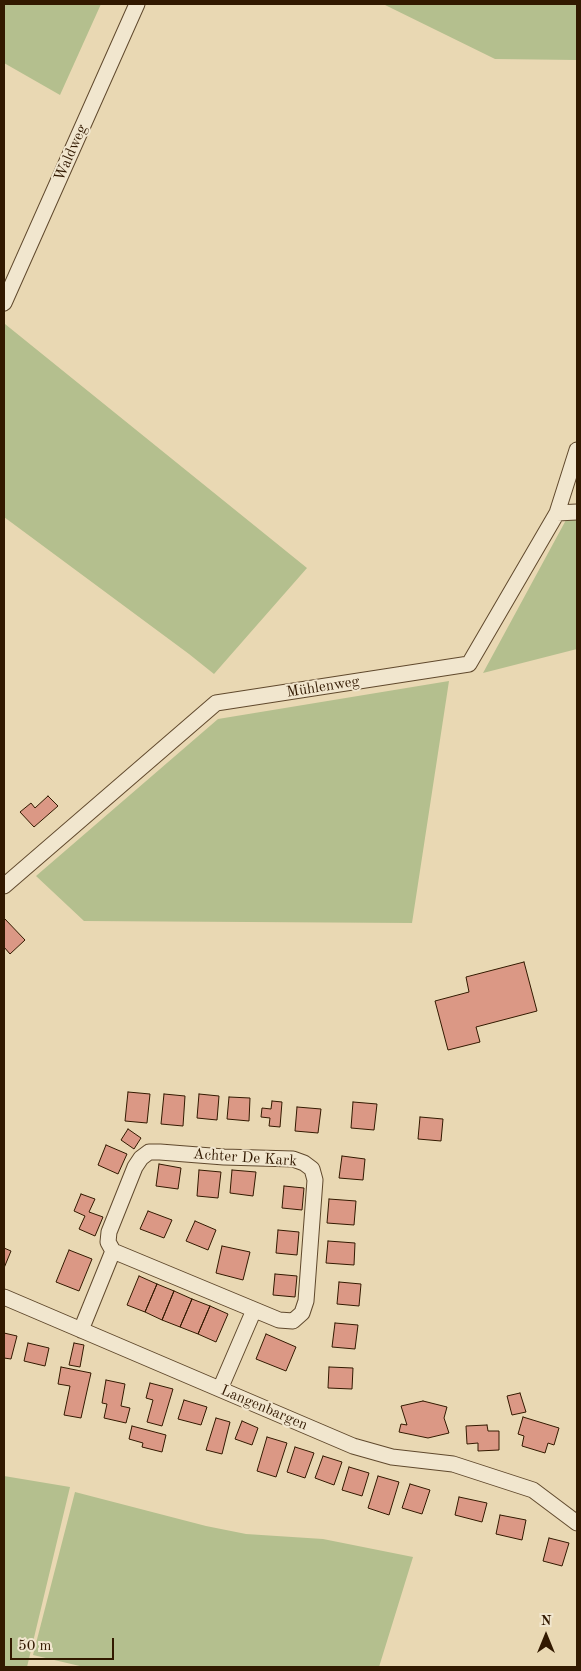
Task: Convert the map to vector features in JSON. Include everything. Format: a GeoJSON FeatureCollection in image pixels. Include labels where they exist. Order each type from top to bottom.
{"type":"FeatureCollection","features":[{"type":"Feature","properties":{"kind":"street","name":"Waldweg"},"geometry":{"type":"LineString","coordinates":[[4,303],[137,4]]}},
{"type":"Feature","properties":{"kind":"street","name":"Mühlenweg"},"geometry":{"type":"LineString","coordinates":[[4,886],[216,703],[469,664],[556,513],[577,450]]}},
{"type":"Feature","properties":{"kind":"street"},"geometry":{"type":"LineString","coordinates":[[556,513],[577,512]]}},
{"type":"Feature","properties":{"kind":"street","name":"Achter De Kark"},"geometry":{"type":"LineString","coordinates":[[149,1152],[293,1159],[304,1163],[312,1169],[315,1180],[306,1301],[302,1313],[292,1321],[279,1320],[254,1310],[113,1251],[108,1242],[109,1232],[135,1167],[141,1158],[149,1152]]}},
{"type":"Feature","properties":{"kind":"street","name":"Achter De Kark"},"geometry":{"type":"LineString","coordinates":[[81,1330],[113,1251]]}},
{"type":"Feature","properties":{"kind":"street","name":"Langenbargen"},"geometry":{"type":"LineString","coordinates":[[4,1297],[353,1446],[392,1457],[453,1464],[532,1490],[577,1523]]}},
{"type":"Feature","properties":{"kind":"street"},"geometry":{"type":"LineString","coordinates":[[220,1389],[254,1310]]}},
{"type":"Feature","properties":{"kind":"green space"},"geometry":{"type":"Polygon","coordinates":[[[4,4],[101,4],[60,95],[4,63],[4,4]]]}},
{"type":"Feature","properties":{"kind":"green space"},"geometry":{"type":"Polygon","coordinates":[[[383,4],[577,4],[577,60],[495,59],[383,4]]]}},
{"type":"Feature","properties":{"kind":"green space"},"geometry":{"type":"Polygon","coordinates":[[[5,324],[307,568],[214,674],[4,517],[5,324]]]}},
{"type":"Feature","properties":{"kind":"green space"},"geometry":{"type":"Polygon","coordinates":[[[577,519],[577,649],[483,673],[566,520],[577,519]]]}},
{"type":"Feature","properties":{"kind":"green space"},"geometry":{"type":"Polygon","coordinates":[[[449,681],[412,923],[84,921],[36,876],[218,719],[449,681]]]}},
{"type":"Feature","properties":{"kind":"green space"},"geometry":{"type":"Polygon","coordinates":[[[4,1476],[70,1487],[27,1667],[4,1667],[4,1476]]]}},
{"type":"Feature","properties":{"kind":"green space"},"geometry":{"type":"Polygon","coordinates":[[[75,1492],[206,1526],[246,1534],[323,1539],[413,1557],[379,1667],[84,1667],[33,1655],[75,1492]]]}},
{"type":"Feature","properties":{"kind":"building"},"geometry":{"type":"Polygon","coordinates":[[[48,796],[58,806],[34,827],[20,812],[31,803],[35,808],[48,796]]]}},
{"type":"Feature","properties":{"kind":"building"},"geometry":{"type":"Polygon","coordinates":[[[4,918],[25,940],[10,954],[4,947],[4,918]]]}},
{"type":"Feature","properties":{"kind":"building"},"geometry":{"type":"Polygon","coordinates":[[[524,962],[537,1011],[476,1027],[480,1042],[448,1050],[435,1001],[469,992],[466,977],[524,962]]]}},
{"type":"Feature","properties":{"kind":"building"},"geometry":{"type":"Polygon","coordinates":[[[128,1092],[150,1094],[147,1123],[125,1121],[128,1092]]]}},
{"type":"Feature","properties":{"kind":"building"},"geometry":{"type":"Polygon","coordinates":[[[164,1094],[185,1096],[183,1126],[161,1124],[164,1094]]]}},
{"type":"Feature","properties":{"kind":"building"},"geometry":{"type":"Polygon","coordinates":[[[199,1094],[219,1096],[217,1120],[197,1118],[199,1094]]]}},
{"type":"Feature","properties":{"kind":"building"},"geometry":{"type":"Polygon","coordinates":[[[229,1097],[250,1098],[249,1121],[227,1119],[229,1097]]]}},
{"type":"Feature","properties":{"kind":"building"},"geometry":{"type":"Polygon","coordinates":[[[272,1101],[282,1102],[280,1127],[269,1126],[270,1118],[261,1117],[262,1108],[271,1109],[272,1101]]]}},
{"type":"Feature","properties":{"kind":"building"},"geometry":{"type":"Polygon","coordinates":[[[353,1102],[377,1104],[374,1130],[351,1128],[353,1102]]]}},
{"type":"Feature","properties":{"kind":"building"},"geometry":{"type":"Polygon","coordinates":[[[297,1107],[321,1109],[318,1133],[295,1131],[297,1107]]]}},
{"type":"Feature","properties":{"kind":"building"},"geometry":{"type":"Polygon","coordinates":[[[420,1117],[443,1119],[441,1141],[418,1139],[420,1117]]]}},
{"type":"Feature","properties":{"kind":"building"},"geometry":{"type":"Polygon","coordinates":[[[128,1129],[141,1138],[134,1149],[121,1140],[128,1129]]]}},
{"type":"Feature","properties":{"kind":"building"},"geometry":{"type":"Polygon","coordinates":[[[106,1145],[127,1154],[118,1174],[98,1165],[106,1145]]]}},
{"type":"Feature","properties":{"kind":"building"},"geometry":{"type":"Polygon","coordinates":[[[342,1156],[365,1159],[363,1180],[339,1178],[342,1156]]]}},
{"type":"Feature","properties":{"kind":"building"},"geometry":{"type":"Polygon","coordinates":[[[159,1164],[181,1168],[178,1189],[156,1186],[159,1164]]]}},
{"type":"Feature","properties":{"kind":"building"},"geometry":{"type":"Polygon","coordinates":[[[199,1170],[221,1172],[218,1198],[197,1196],[199,1170]]]}},
{"type":"Feature","properties":{"kind":"building"},"geometry":{"type":"Polygon","coordinates":[[[232,1170],[256,1172],[253,1196],[230,1193],[232,1170]]]}},
{"type":"Feature","properties":{"kind":"building"},"geometry":{"type":"Polygon","coordinates":[[[284,1186],[304,1188],[302,1210],[282,1208],[284,1186]]]}},
{"type":"Feature","properties":{"kind":"building"},"geometry":{"type":"Polygon","coordinates":[[[81,1194],[95,1199],[89,1212],[103,1217],[95,1236],[79,1229],[85,1216],[74,1211],[81,1194]]]}},
{"type":"Feature","properties":{"kind":"building"},"geometry":{"type":"Polygon","coordinates":[[[329,1199],[356,1201],[354,1225],[327,1223],[329,1199]]]}},
{"type":"Feature","properties":{"kind":"building"},"geometry":{"type":"Polygon","coordinates":[[[148,1211],[172,1220],[164,1238],[140,1229],[148,1211]]]}},
{"type":"Feature","properties":{"kind":"building"},"geometry":{"type":"Polygon","coordinates":[[[195,1221],[216,1230],[208,1250],[186,1241],[195,1221]]]}},
{"type":"Feature","properties":{"kind":"building"},"geometry":{"type":"Polygon","coordinates":[[[278,1230],[299,1232],[297,1255],[276,1253],[278,1230]]]}},
{"type":"Feature","properties":{"kind":"building"},"geometry":{"type":"Polygon","coordinates":[[[328,1241],[355,1243],[354,1265],[326,1263],[328,1241]]]}},
{"type":"Feature","properties":{"kind":"building"},"geometry":{"type":"Polygon","coordinates":[[[222,1246],[250,1252],[243,1280],[216,1273],[222,1246]]]}},
{"type":"Feature","properties":{"kind":"building"},"geometry":{"type":"Polygon","coordinates":[[[4,1248],[11,1251],[4,1268],[4,1248]]]}},
{"type":"Feature","properties":{"kind":"building"},"geometry":{"type":"Polygon","coordinates":[[[69,1250],[92,1259],[79,1291],[56,1282],[69,1250]]]}},
{"type":"Feature","properties":{"kind":"building"},"geometry":{"type":"Polygon","coordinates":[[[275,1274],[297,1276],[295,1297],[273,1295],[275,1274]]]}},
{"type":"Feature","properties":{"kind":"building"},"geometry":{"type":"Polygon","coordinates":[[[139,1276],[157,1284],[145,1312],[127,1305],[139,1276]]]}},
{"type":"Feature","properties":{"kind":"building"},"geometry":{"type":"Polygon","coordinates":[[[339,1282],[361,1284],[359,1306],[337,1304],[339,1282]]]}},
{"type":"Feature","properties":{"kind":"building"},"geometry":{"type":"Polygon","coordinates":[[[157,1284],[174,1291],[162,1320],[145,1312],[157,1284]]]}},
{"type":"Feature","properties":{"kind":"building"},"geometry":{"type":"Polygon","coordinates":[[[174,1291],[192,1299],[180,1327],[162,1320],[174,1291]]]}},
{"type":"Feature","properties":{"kind":"building"},"geometry":{"type":"Polygon","coordinates":[[[192,1299],[210,1306],[198,1334],[180,1327],[192,1299]]]}},
{"type":"Feature","properties":{"kind":"building"},"geometry":{"type":"Polygon","coordinates":[[[210,1306],[228,1314],[216,1342],[198,1334],[210,1306]]]}},
{"type":"Feature","properties":{"kind":"building"},"geometry":{"type":"Polygon","coordinates":[[[335,1323],[358,1325],[355,1349],[332,1347],[335,1323]]]}},
{"type":"Feature","properties":{"kind":"building"},"geometry":{"type":"Polygon","coordinates":[[[4,1333],[17,1336],[11,1359],[4,1358],[4,1333]]]}},
{"type":"Feature","properties":{"kind":"building"},"geometry":{"type":"Polygon","coordinates":[[[266,1334],[296,1347],[286,1371],[256,1359],[266,1334]]]}},
{"type":"Feature","properties":{"kind":"building"},"geometry":{"type":"Polygon","coordinates":[[[28,1343],[49,1348],[45,1366],[24,1361],[28,1343]]]}},
{"type":"Feature","properties":{"kind":"building"},"geometry":{"type":"Polygon","coordinates":[[[74,1343],[84,1345],[80,1367],[69,1365],[74,1343]]]}},
{"type":"Feature","properties":{"kind":"building"},"geometry":{"type":"Polygon","coordinates":[[[61,1367],[91,1373],[81,1418],[64,1415],[70,1386],[58,1384],[61,1367]]]}},
{"type":"Feature","properties":{"kind":"building"},"geometry":{"type":"Polygon","coordinates":[[[329,1367],[353,1368],[352,1389],[328,1388],[329,1367]]]}},
{"type":"Feature","properties":{"kind":"building"},"geometry":{"type":"Polygon","coordinates":[[[106,1380],[125,1384],[121,1406],[130,1408],[126,1423],[104,1418],[107,1404],[102,1403],[106,1380]]]}},
{"type":"Feature","properties":{"kind":"building"},"geometry":{"type":"Polygon","coordinates":[[[150,1383],[173,1389],[162,1426],[147,1422],[153,1400],[146,1398],[150,1383]]]}},
{"type":"Feature","properties":{"kind":"building"},"geometry":{"type":"Polygon","coordinates":[[[520,1393],[526,1412],[512,1415],[507,1396],[520,1393]]]}},
{"type":"Feature","properties":{"kind":"building"},"geometry":{"type":"Polygon","coordinates":[[[184,1400],[207,1407],[201,1425],[178,1419],[184,1400]]]}},
{"type":"Feature","properties":{"kind":"building"},"geometry":{"type":"Polygon","coordinates":[[[423,1401],[447,1407],[444,1418],[449,1433],[428,1438],[399,1432],[401,1424],[407,1425],[401,1406],[423,1401]]]}},
{"type":"Feature","properties":{"kind":"building"},"geometry":{"type":"Polygon","coordinates":[[[523,1417],[559,1428],[554,1445],[548,1443],[545,1453],[522,1446],[524,1436],[518,1434],[523,1417]]]}},
{"type":"Feature","properties":{"kind":"building"},"geometry":{"type":"Polygon","coordinates":[[[216,1418],[230,1422],[222,1454],[206,1450],[216,1418]]]}},
{"type":"Feature","properties":{"kind":"building"},"geometry":{"type":"Polygon","coordinates":[[[242,1421],[258,1428],[252,1445],[235,1439],[242,1421]]]}},
{"type":"Feature","properties":{"kind":"building"},"geometry":{"type":"Polygon","coordinates":[[[487,1425],[488,1431],[499,1431],[499,1450],[478,1451],[478,1443],[467,1444],[466,1426],[487,1425]]]}},
{"type":"Feature","properties":{"kind":"building"},"geometry":{"type":"Polygon","coordinates":[[[132,1426],[166,1435],[162,1452],[142,1447],[143,1443],[129,1439],[132,1426]]]}},
{"type":"Feature","properties":{"kind":"building"},"geometry":{"type":"Polygon","coordinates":[[[267,1437],[287,1443],[276,1477],[257,1471],[267,1437]]]}},
{"type":"Feature","properties":{"kind":"building"},"geometry":{"type":"Polygon","coordinates":[[[295,1447],[314,1453],[305,1478],[287,1472],[295,1447]]]}},
{"type":"Feature","properties":{"kind":"building"},"geometry":{"type":"Polygon","coordinates":[[[323,1456],[342,1462],[334,1485],[315,1478],[323,1456]]]}},
{"type":"Feature","properties":{"kind":"building"},"geometry":{"type":"Polygon","coordinates":[[[349,1467],[369,1473],[362,1496],[342,1490],[349,1467]]]}},
{"type":"Feature","properties":{"kind":"building"},"geometry":{"type":"Polygon","coordinates":[[[378,1476],[399,1482],[389,1515],[368,1508],[378,1476]]]}},
{"type":"Feature","properties":{"kind":"building"},"geometry":{"type":"Polygon","coordinates":[[[410,1484],[430,1490],[422,1514],[402,1508],[410,1484]]]}},
{"type":"Feature","properties":{"kind":"building"},"geometry":{"type":"Polygon","coordinates":[[[459,1497],[487,1503],[482,1522],[455,1515],[459,1497]]]}},
{"type":"Feature","properties":{"kind":"building"},"geometry":{"type":"Polygon","coordinates":[[[500,1515],[526,1520],[522,1540],[496,1534],[500,1515]]]}},
{"type":"Feature","properties":{"kind":"building"},"geometry":{"type":"Polygon","coordinates":[[[549,1538],[569,1543],[562,1566],[543,1561],[549,1538]]]}}]}
